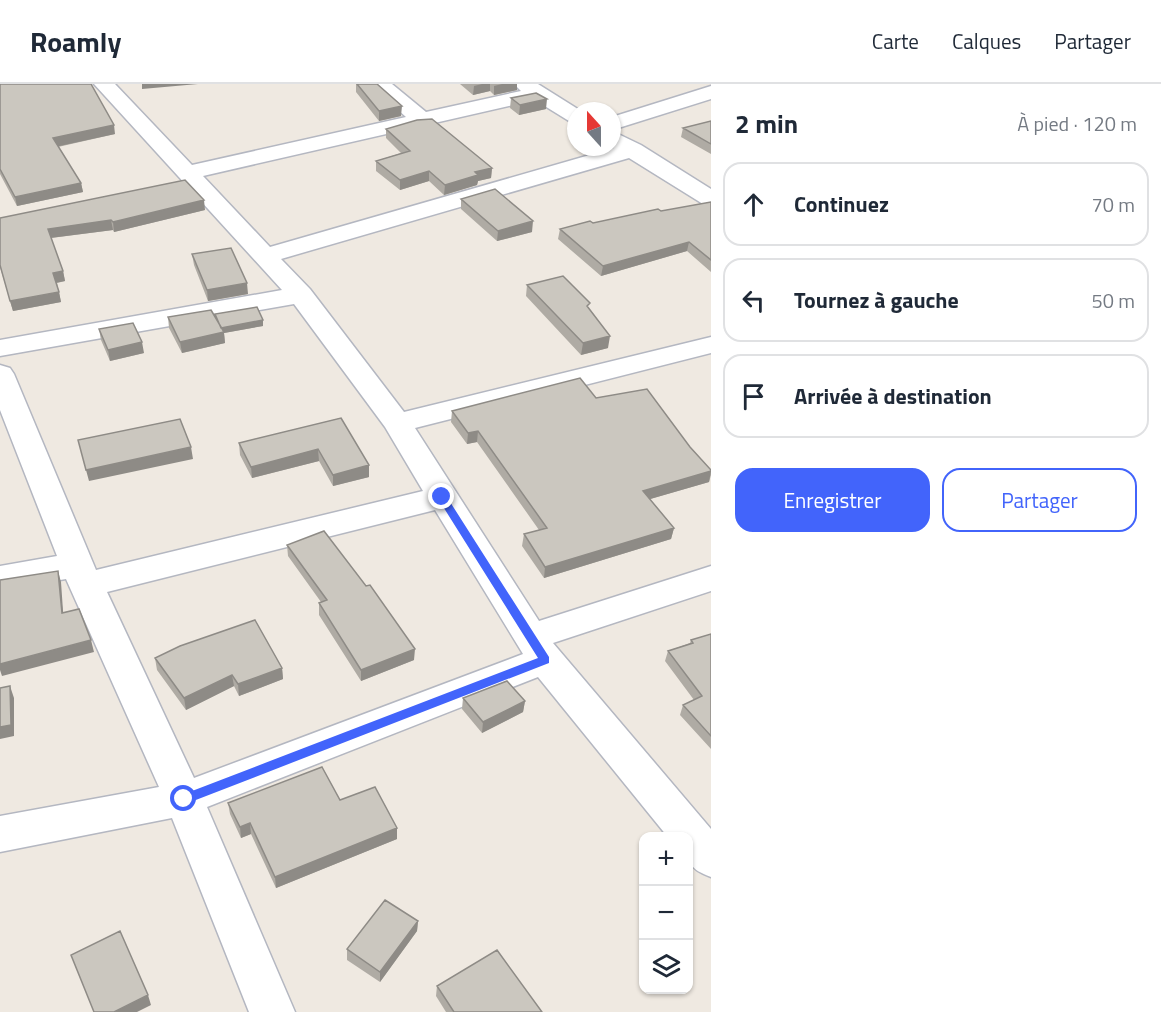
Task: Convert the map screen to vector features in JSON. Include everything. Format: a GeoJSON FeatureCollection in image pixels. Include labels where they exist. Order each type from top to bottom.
{"type":"FeatureCollection","features":[{"type":"Feature","properties":{"kind":"street"},"geometry":{"type":"LineString","coordinates":[[104,84],[183,178],[265,256],[301,295],[397,423],[538,648],[711,859]]}},
{"type":"Feature","properties":{"kind":"street"},"geometry":{"type":"LineString","coordinates":[[379,84],[422,119]]}},
{"type":"Feature","properties":{"kind":"street"},"geometry":{"type":"LineString","coordinates":[[183,178],[422,119],[531,88],[567,111]]}},
{"type":"Feature","properties":{"kind":"street"},"geometry":{"type":"LineString","coordinates":[[621,121],[711,92]]}},
{"type":"Feature","properties":{"kind":"street"},"geometry":{"type":"LineString","coordinates":[[621,143],[711,199]]}},
{"type":"Feature","properties":{"kind":"street"},"geometry":{"type":"LineString","coordinates":[[265,256],[633,150]]}},
{"type":"Feature","properties":{"kind":"street"},"geometry":{"type":"LineString","coordinates":[[0,348],[301,295]]}},
{"type":"Feature","properties":{"kind":"street"},"geometry":{"type":"LineString","coordinates":[[397,423],[711,345]]}},
{"type":"Feature","properties":{"kind":"street"},"geometry":{"type":"LineString","coordinates":[[0,374],[82,575],[184,799],[272,1012]]}},
{"type":"Feature","properties":{"kind":"street"},"geometry":{"type":"LineString","coordinates":[[0,578],[82,575],[442,497]]}},
{"type":"Feature","properties":{"kind":"street"},"geometry":{"type":"LineString","coordinates":[[0,834],[184,799],[538,648],[711,578]]}},
{"type":"Feature","properties":{"kind":"building"},"geometry":{"type":"Polygon","coordinates":[[[0,84],[91,84],[114,125],[53,138],[81,183],[15,197],[0,169],[0,84]]]}},
{"type":"Feature","properties":{"kind":"building"},"geometry":{"type":"Polygon","coordinates":[[[357,84],[377,84],[402,106],[379,111],[357,84]]]}},
{"type":"Feature","properties":{"kind":"building"},"geometry":{"type":"Polygon","coordinates":[[[536,93],[547,99],[520,105],[511,98],[536,93]]]}},
{"type":"Feature","properties":{"kind":"building"},"geometry":{"type":"Polygon","coordinates":[[[432,119],[492,168],[475,172],[478,175],[445,185],[429,171],[400,180],[376,161],[410,151],[386,129],[417,120],[432,119]]]}},
{"type":"Feature","properties":{"kind":"building"},"geometry":{"type":"Polygon","coordinates":[[[711,121],[711,144],[683,128],[711,121]]]}},
{"type":"Feature","properties":{"kind":"building"},"geometry":{"type":"Polygon","coordinates":[[[185,180],[204,200],[113,222],[111,220],[48,229],[63,271],[53,273],[59,292],[10,301],[0,265],[0,218],[185,180]]]}},
{"type":"Feature","properties":{"kind":"building"},"geometry":{"type":"Polygon","coordinates":[[[495,189],[533,221],[498,231],[461,199],[495,189]]]}},
{"type":"Feature","properties":{"kind":"building"},"geometry":{"type":"Polygon","coordinates":[[[711,202],[711,260],[689,242],[603,266],[560,229],[590,221],[593,223],[658,209],[661,211],[711,202]]]}},
{"type":"Feature","properties":{"kind":"building"},"geometry":{"type":"Polygon","coordinates":[[[231,248],[247,283],[207,290],[192,254],[231,248]]]}},
{"type":"Feature","properties":{"kind":"building"},"geometry":{"type":"Polygon","coordinates":[[[563,276],[590,303],[587,306],[610,336],[583,343],[527,285],[563,276]]]}},
{"type":"Feature","properties":{"kind":"building"},"geometry":{"type":"Polygon","coordinates":[[[257,307],[263,320],[221,328],[215,314],[257,307]]]}},
{"type":"Feature","properties":{"kind":"building"},"geometry":{"type":"Polygon","coordinates":[[[211,310],[224,332],[180,342],[168,317],[211,310]]]}},
{"type":"Feature","properties":{"kind":"building"},"geometry":{"type":"Polygon","coordinates":[[[133,323],[142,342],[108,350],[99,329],[133,323]]]}},
{"type":"Feature","properties":{"kind":"building"},"geometry":{"type":"Polygon","coordinates":[[[580,378],[596,398],[647,389],[711,471],[643,491],[674,528],[545,567],[524,534],[547,528],[478,431],[468,433],[452,411],[580,378]]]}},
{"type":"Feature","properties":{"kind":"building"},"geometry":{"type":"Polygon","coordinates":[[[341,418],[369,465],[333,475],[318,449],[251,467],[239,443],[341,418]]]}},
{"type":"Feature","properties":{"kind":"building"},"geometry":{"type":"Polygon","coordinates":[[[180,419],[191,447],[86,470],[78,440],[180,419]]]}},
{"type":"Feature","properties":{"kind":"building"},"geometry":{"type":"Polygon","coordinates":[[[324,531],[366,586],[370,585],[415,649],[361,670],[319,603],[327,600],[287,545],[324,531]]]}},
{"type":"Feature","properties":{"kind":"building"},"geometry":{"type":"Polygon","coordinates":[[[58,571],[62,613],[79,609],[91,640],[0,664],[0,580],[58,571]]]}},
{"type":"Feature","properties":{"kind":"building"},"geometry":{"type":"Polygon","coordinates":[[[255,620],[282,668],[238,684],[232,675],[184,698],[155,658],[180,646],[255,620]]]}},
{"type":"Feature","properties":{"kind":"building"},"geometry":{"type":"Polygon","coordinates":[[[711,634],[711,736],[683,705],[702,696],[668,651],[711,634]]]}},
{"type":"Feature","properties":{"kind":"building"},"geometry":{"type":"Polygon","coordinates":[[[507,681],[525,701],[483,722],[463,698],[507,681]]]}},
{"type":"Feature","properties":{"kind":"building"},"geometry":{"type":"Polygon","coordinates":[[[10,686],[11,725],[0,727],[0,688],[10,686]]]}},
{"type":"Feature","properties":{"kind":"building"},"geometry":{"type":"Polygon","coordinates":[[[322,767],[340,800],[375,787],[397,828],[275,877],[250,823],[240,827],[228,803],[322,767]]]}},
{"type":"Feature","properties":{"kind":"building"},"geometry":{"type":"Polygon","coordinates":[[[385,900],[418,921],[380,972],[347,949],[385,900]]]}},
{"type":"Feature","properties":{"kind":"building"},"geometry":{"type":"Polygon","coordinates":[[[120,931],[148,995],[114,1012],[94,1012],[71,955],[120,931]]]}},
{"type":"Feature","properties":{"kind":"building"},"geometry":{"type":"Polygon","coordinates":[[[497,950],[542,1012],[454,1012],[437,986],[497,950]]]}},
{"type":"Feature","properties":{"kind":"route"},"geometry":{"type":"LineString","coordinates":[[184,799],[545,660],[442,497]]}}]}
